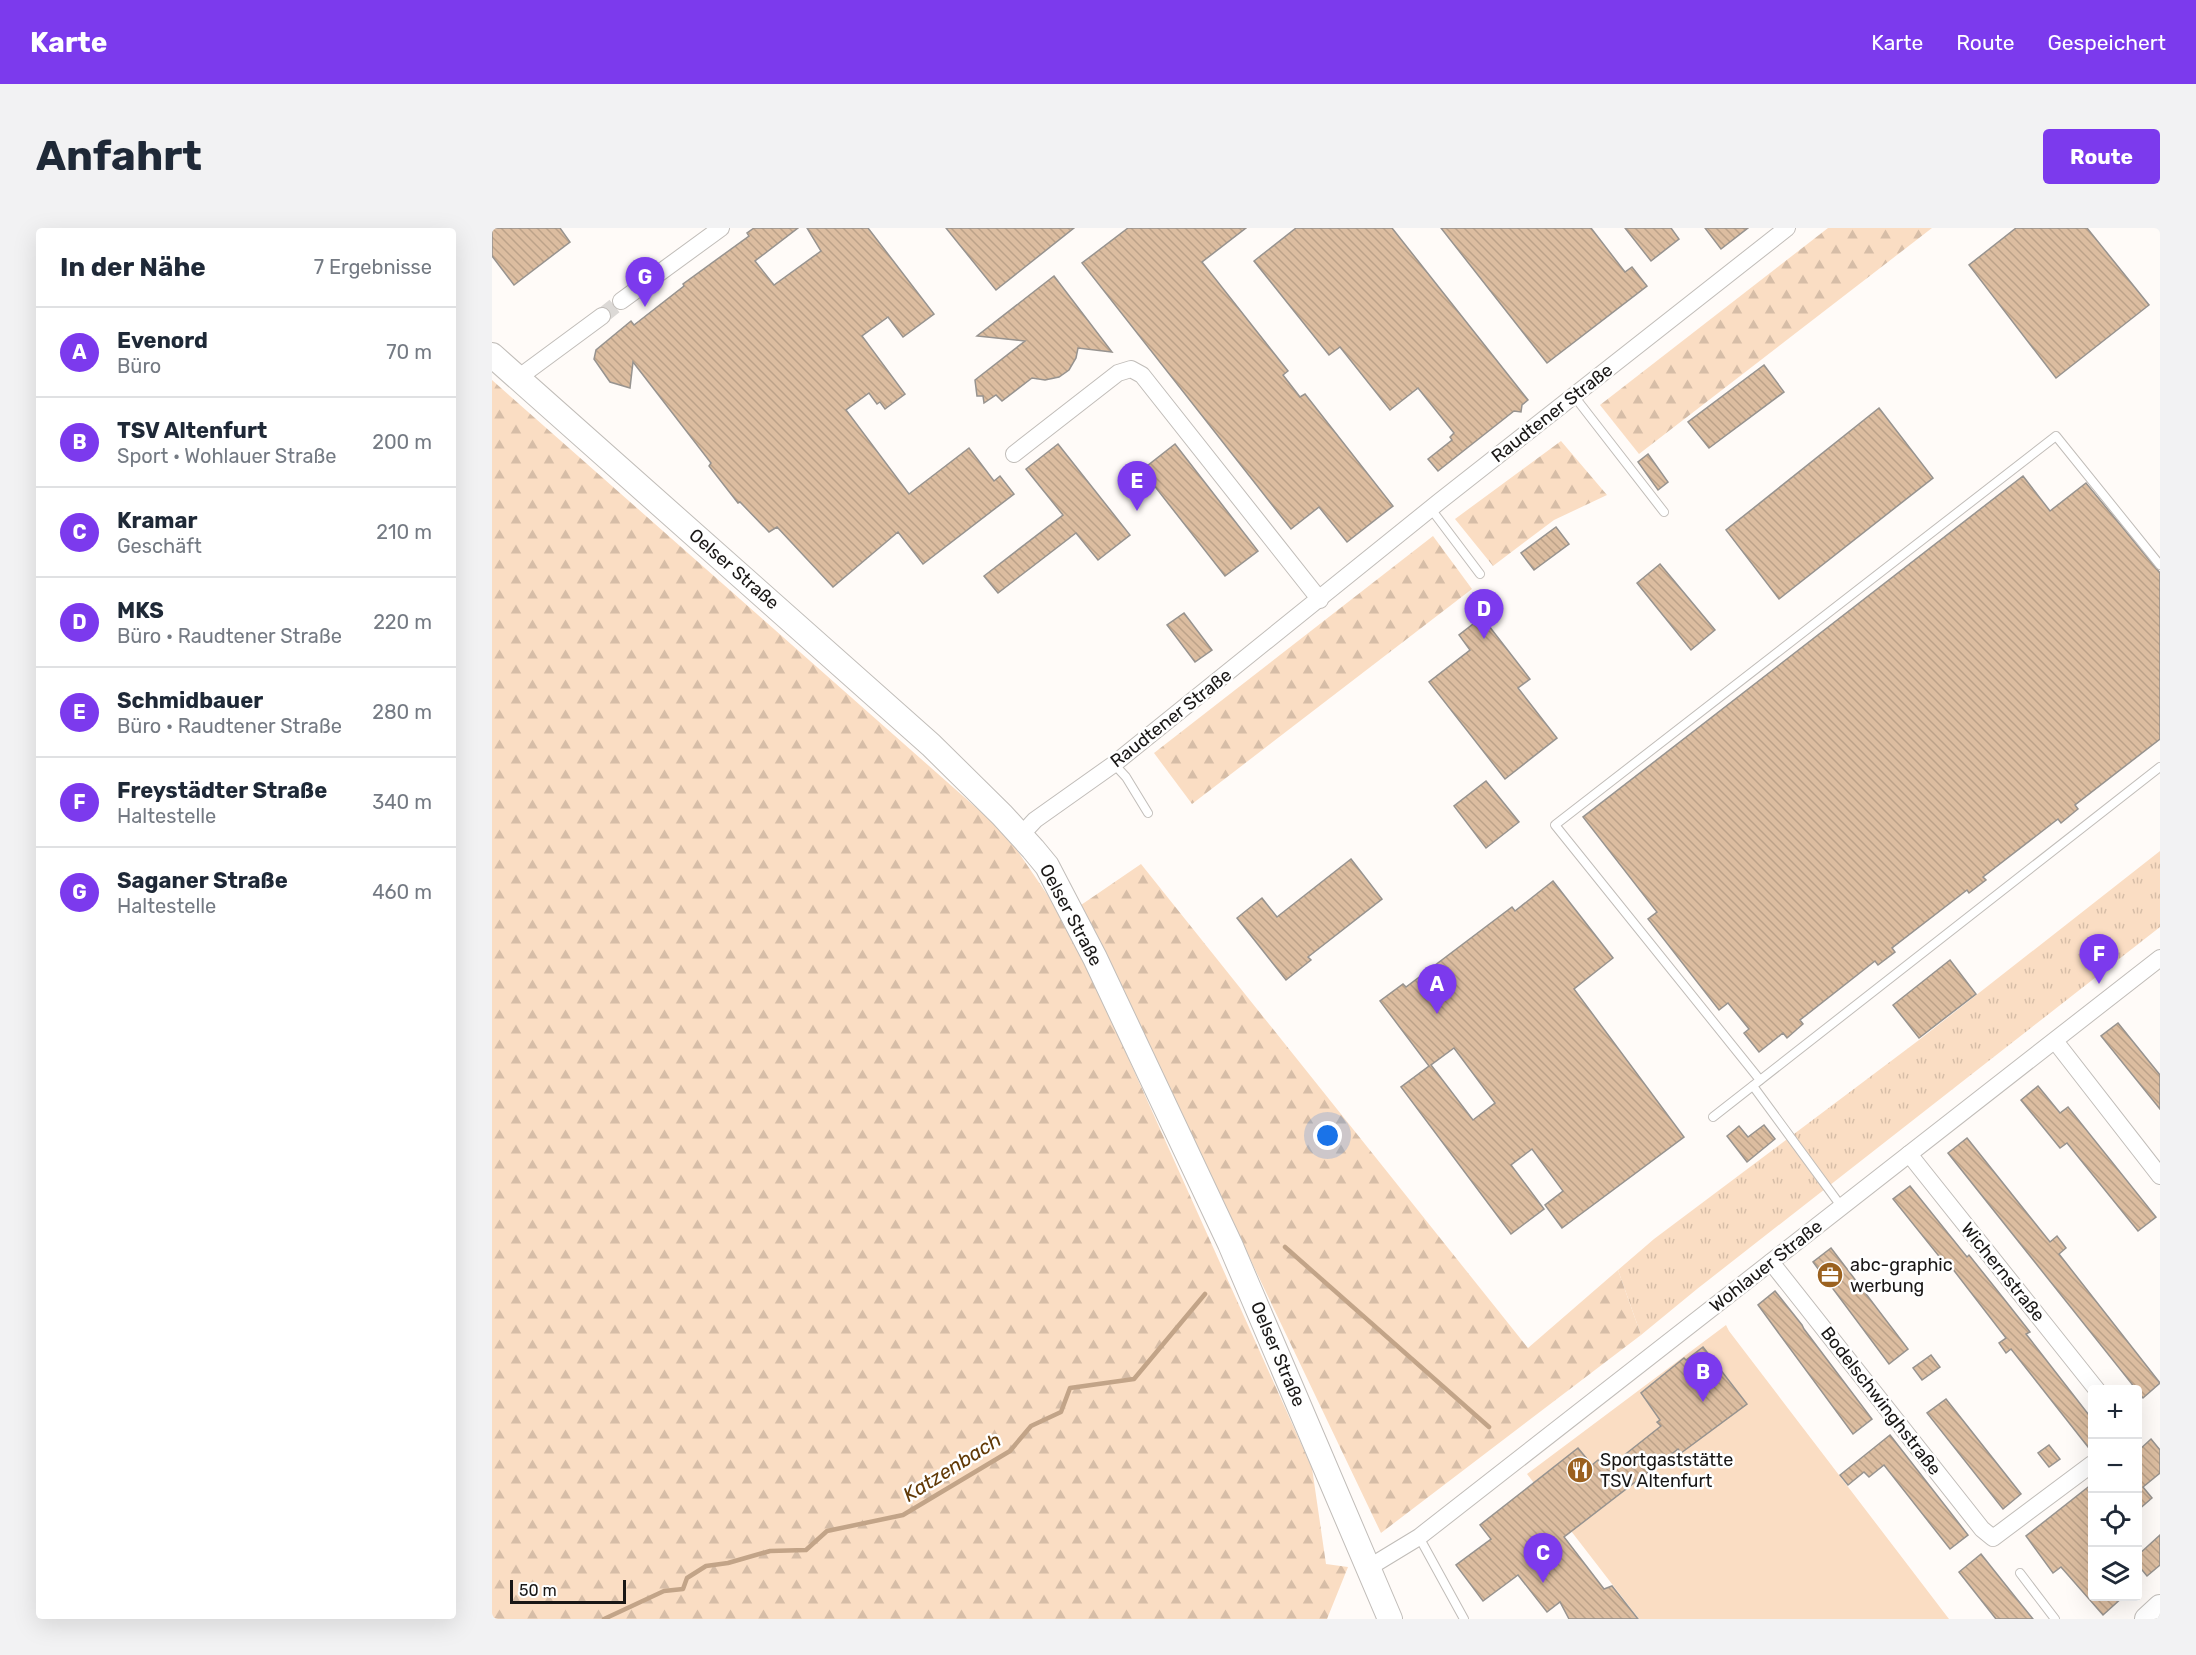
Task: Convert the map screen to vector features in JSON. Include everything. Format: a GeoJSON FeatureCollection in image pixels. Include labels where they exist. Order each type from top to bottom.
{"type":"FeatureCollection","features":[{"type":"Feature","properties":{"kind":"main road","name":"Oelser Straße"},"geometry":{"type":"LineString","coordinates":[[492,355],[909,725],[1021,835],[1047,866],[1060,888],[1158,1089],[1230,1244],[1390,1619]]}},
{"type":"Feature","properties":{"kind":"main road"},"geometry":{"type":"LineString","coordinates":[[2147,1619],[2160,1607]]}},
{"type":"Feature","properties":{"kind":"street","name":"Raudtener Straße"},"geometry":{"type":"LineString","coordinates":[[1021,835],[1035,820],[1114,764],[1431,509],[1787,228]]}},
{"type":"Feature","properties":{"kind":"street"},"geometry":{"type":"LineString","coordinates":[[621,301],[717,229]]}},
{"type":"Feature","properties":{"kind":"street"},"geometry":{"type":"LineString","coordinates":[[518,378],[602,316]]}},
{"type":"Feature","properties":{"kind":"street"},"geometry":{"type":"LineString","coordinates":[[1014,454],[1118,373],[1131,369],[1142,375],[1320,600]]}},
{"type":"Feature","properties":{"kind":"street","name":"Wohlauer Straße"},"geometry":{"type":"LineString","coordinates":[[1368,1568],[1419,1537],[2160,958]]}},
{"type":"Feature","properties":{"kind":"street"},"geometry":{"type":"LineString","coordinates":[[2055,1041],[2160,1176]]}},
{"type":"Feature","properties":{"kind":"street","name":"Wichernstraße"},"geometry":{"type":"LineString","coordinates":[[1909,1154],[2094,1385]]}},
{"type":"Feature","properties":{"kind":"street","name":"Bodelschwinghstraße"},"geometry":{"type":"LineString","coordinates":[[1771,1262],[1982,1529],[1993,1538],[2088,1467]]}},
{"type":"Feature","properties":{"kind":"lane"},"geometry":{"type":"LineString","coordinates":[[1574,396],[1664,512]]}},
{"type":"Feature","properties":{"kind":"lane"},"geometry":{"type":"LineString","coordinates":[[1841,1206],[1756,1083],[1555,825],[2056,436],[2160,565]]}},
{"type":"Feature","properties":{"kind":"lane"},"geometry":{"type":"LineString","coordinates":[[1431,509],[1480,574]]}},
{"type":"Feature","properties":{"kind":"lane"},"geometry":{"type":"LineString","coordinates":[[1114,764],[1126,777],[1148,813]]}},
{"type":"Feature","properties":{"kind":"lane"},"geometry":{"type":"LineString","coordinates":[[1713,1117],[2160,767]]}},
{"type":"Feature","properties":{"kind":"lane"},"geometry":{"type":"LineString","coordinates":[[1419,1537],[1464,1619]]}},
{"type":"Feature","properties":{"kind":"lane"},"geometry":{"type":"LineString","coordinates":[[2020,1573],[2055,1619]]}},
{"type":"Feature","properties":{"kind":"green space"},"geometry":{"type":"Polygon","coordinates":[[[1828,228],[1932,228],[1639,454],[1600,405],[1828,228]]]}},
{"type":"Feature","properties":{"kind":"green space"},"geometry":{"type":"Polygon","coordinates":[[[492,380],[1006,834],[1070,928],[1312,1468],[1326,1564],[1348,1567],[1327,1619],[492,1619],[492,380]]]}},
{"type":"Feature","properties":{"kind":"green space"},"geometry":{"type":"Polygon","coordinates":[[[1561,441],[1607,495],[1554,520],[1493,566],[1455,519],[1561,441]]]}},
{"type":"Feature","properties":{"kind":"green space"},"geometry":{"type":"Polygon","coordinates":[[[1433,536],[1472,589],[1192,804],[1154,753],[1433,536]]]}},
{"type":"Feature","properties":{"kind":"green space"},"geometry":{"type":"Polygon","coordinates":[[[2160,851],[2160,927],[1641,1335],[1618,1270],[1654,1239],[1919,1040],[2160,851]]]}},
{"type":"Feature","properties":{"kind":"green space"},"geometry":{"type":"Polygon","coordinates":[[[1141,864],[1528,1348],[1618,1270],[1641,1335],[1381,1533],[1081,905],[1141,864]]]}},
{"type":"Feature","properties":{"kind":"green space"},"geometry":{"type":"Polygon","coordinates":[[[1726,1325],[1949,1619],[1639,1619],[1527,1474],[1726,1325]]]}},
{"type":"Feature","properties":{"kind":"building"},"geometry":{"type":"Polygon","coordinates":[[[492,228],[560,228],[570,242],[514,285],[492,256],[492,228]]]}},
{"type":"Feature","properties":{"kind":"building"},"geometry":{"type":"Polygon","coordinates":[[[754,228],[798,228],[755,261],[774,285],[821,251],[807,228],[868,228],[934,314],[903,337],[888,317],[862,336],[905,394],[885,409],[880,402],[877,404],[869,393],[846,410],[909,494],[969,448],[994,481],[1000,476],[1014,494],[923,564],[898,532],[833,587],[777,527],[769,532],[740,502],[738,503],[709,466],[711,463],[633,362],[630,388],[610,382],[594,359],[596,350],[631,321],[634,325],[684,286],[683,284],[749,236],[747,233],[754,228]]]}},
{"type":"Feature","properties":{"kind":"building"},"geometry":{"type":"Polygon","coordinates":[[[946,228],[1074,228],[996,290],[946,228]]]}},
{"type":"Feature","properties":{"kind":"building"},"geometry":{"type":"Polygon","coordinates":[[[1128,228],[1246,228],[1202,262],[1288,371],[1283,375],[1300,397],[1305,394],[1393,506],[1347,542],[1319,507],[1291,529],[1082,263],[1128,228]]]}},
{"type":"Feature","properties":{"kind":"building"},"geometry":{"type":"Polygon","coordinates":[[[1296,228],[1392,228],[1528,400],[1522,405],[1521,412],[1514,411],[1438,471],[1428,459],[1452,440],[1450,437],[1454,433],[1418,388],[1390,410],[1340,347],[1329,355],[1254,261],[1296,228]]]}},
{"type":"Feature","properties":{"kind":"building"},"geometry":{"type":"Polygon","coordinates":[[[1441,228],[1591,228],[1625,272],[1632,267],[1647,286],[1547,363],[1441,228]]]}},
{"type":"Feature","properties":{"kind":"building"},"geometry":{"type":"Polygon","coordinates":[[[1625,228],[1671,228],[1679,239],[1651,261],[1625,228]]]}},
{"type":"Feature","properties":{"kind":"building"},"geometry":{"type":"Polygon","coordinates":[[[1705,228],[1748,228],[1721,249],[1705,228]]]}},
{"type":"Feature","properties":{"kind":"building"},"geometry":{"type":"Polygon","coordinates":[[[2016,228],[2087,228],[2149,305],[2056,378],[1969,265],[2016,228]]]}},
{"type":"Feature","properties":{"kind":"building"},"geometry":{"type":"Polygon","coordinates":[[[1054,276],[1112,352],[1078,348],[1076,358],[1069,370],[1059,377],[1045,380],[1032,378],[1002,401],[996,395],[984,403],[983,396],[977,396],[975,380],[1025,341],[977,336],[1054,276]]]}},
{"type":"Feature","properties":{"kind":"building"},"geometry":{"type":"Polygon","coordinates":[[[1764,365],[1784,392],[1709,448],[1688,422],[1764,365]]]}},
{"type":"Feature","properties":{"kind":"building"},"geometry":{"type":"Polygon","coordinates":[[[1879,408],[1933,478],[1779,599],[1726,530],[1879,408]]]}},
{"type":"Feature","properties":{"kind":"building"},"geometry":{"type":"Polygon","coordinates":[[[1058,444],[1130,535],[1098,560],[1076,533],[998,593],[984,576],[1063,515],[1026,469],[1058,444]]]}},
{"type":"Feature","properties":{"kind":"building"},"geometry":{"type":"Polygon","coordinates":[[[1175,444],[1258,551],[1225,576],[1142,470],[1175,444]]]}},
{"type":"Feature","properties":{"kind":"building"},"geometry":{"type":"Polygon","coordinates":[[[1648,454],[1668,482],[1658,490],[1638,462],[1648,454]]]}},
{"type":"Feature","properties":{"kind":"building"},"geometry":{"type":"Polygon","coordinates":[[[2023,476],[2050,511],[2086,483],[2160,573],[2160,739],[2075,805],[2078,809],[2061,823],[2058,819],[1983,877],[1986,880],[1969,893],[1967,890],[1892,948],[1895,952],[1878,965],[1875,961],[1800,1020],[1803,1024],[1787,1038],[1783,1033],[1759,1052],[1744,1033],[1749,1029],[1728,1003],[1719,1010],[1648,919],[1657,912],[1583,817],[2023,476]]]}},
{"type":"Feature","properties":{"kind":"building"},"geometry":{"type":"Polygon","coordinates":[[[1556,527],[1569,544],[1534,570],[1521,553],[1556,527]]]}},
{"type":"Feature","properties":{"kind":"building"},"geometry":{"type":"Polygon","coordinates":[[[1660,564],[1715,630],[1691,650],[1637,583],[1660,564]]]}},
{"type":"Feature","properties":{"kind":"building"},"geometry":{"type":"Polygon","coordinates":[[[1184,613],[1212,650],[1195,662],[1167,625],[1184,613]]]}},
{"type":"Feature","properties":{"kind":"building"},"geometry":{"type":"Polygon","coordinates":[[[1482,617],[1530,679],[1518,688],[1557,738],[1505,779],[1429,682],[1470,650],[1459,635],[1482,617]]]}},
{"type":"Feature","properties":{"kind":"building"},"geometry":{"type":"Polygon","coordinates":[[[1486,781],[1519,822],[1486,848],[1454,806],[1486,781]]]}},
{"type":"Feature","properties":{"kind":"building"},"geometry":{"type":"Polygon","coordinates":[[[1351,859],[1382,899],[1308,957],[1311,960],[1286,980],[1237,918],[1262,898],[1277,917],[1351,859]]]}},
{"type":"Feature","properties":{"kind":"building"},"geometry":{"type":"Polygon","coordinates":[[[1553,881],[1613,958],[1574,989],[1684,1137],[1562,1228],[1545,1205],[1563,1191],[1532,1149],[1511,1165],[1544,1209],[1511,1234],[1401,1087],[1429,1066],[1380,1001],[1403,984],[1406,987],[1512,907],[1515,911],[1553,881]],[[1454,1048],[1431,1065],[1473,1120],[1495,1103],[1454,1048]]]}},
{"type":"Feature","properties":{"kind":"building"},"geometry":{"type":"Polygon","coordinates":[[[1950,960],[1976,994],[1919,1038],[1893,1005],[1950,960]]]}},
{"type":"Feature","properties":{"kind":"building"},"geometry":{"type":"Polygon","coordinates":[[[2118,1023],[2160,1075],[2160,1109],[2101,1036],[2118,1023]]]}},
{"type":"Feature","properties":{"kind":"building"},"geometry":{"type":"Polygon","coordinates":[[[2038,1086],[2060,1113],[2068,1107],[2156,1217],[2138,1231],[2067,1143],[2060,1148],[2021,1100],[2038,1086]]]}},
{"type":"Feature","properties":{"kind":"building"},"geometry":{"type":"Polygon","coordinates":[[[1764,1125],[1775,1139],[1747,1162],[1727,1136],[1739,1126],[1748,1137],[1764,1125]]]}},
{"type":"Feature","properties":{"kind":"building"},"geometry":{"type":"Polygon","coordinates":[[[1967,1138],[2050,1242],[2057,1236],[2066,1248],[2059,1254],[2160,1383],[2143,1398],[2142,1385],[2133,1385],[1948,1153],[1967,1138]]]}},
{"type":"Feature","properties":{"kind":"building"},"geometry":{"type":"Polygon","coordinates":[[[1910,1186],[2030,1332],[2026,1334],[2088,1414],[2088,1447],[2011,1349],[2006,1353],[1999,1343],[2006,1338],[1952,1268],[1950,1270],[1893,1199],[1910,1186]]]}},
{"type":"Feature","properties":{"kind":"building"},"geometry":{"type":"Polygon","coordinates":[[[1831,1248],[1908,1349],[1889,1364],[1813,1262],[1831,1248]]]}},
{"type":"Feature","properties":{"kind":"building"},"geometry":{"type":"Polygon","coordinates":[[[1775,1291],[1872,1419],[1853,1434],[1758,1305],[1775,1291]]]}},
{"type":"Feature","properties":{"kind":"building"},"geometry":{"type":"Polygon","coordinates":[[[1703,1347],[1747,1404],[1681,1453],[1678,1449],[1564,1537],[1604,1589],[1612,1586],[1638,1619],[1569,1619],[1560,1602],[1547,1612],[1518,1575],[1483,1601],[1456,1565],[1491,1539],[1480,1525],[1578,1448],[1592,1465],[1598,1460],[1601,1464],[1608,1458],[1613,1464],[1661,1426],[1657,1422],[1660,1420],[1641,1393],[1684,1358],[1686,1360],[1703,1347]]]}},
{"type":"Feature","properties":{"kind":"building"},"geometry":{"type":"Polygon","coordinates":[[[1931,1355],[1940,1367],[1922,1380],[1913,1368],[1931,1355]]]}},
{"type":"Feature","properties":{"kind":"building"},"geometry":{"type":"Polygon","coordinates":[[[1946,1399],[2021,1494],[2003,1509],[1927,1413],[1946,1399]]]}},
{"type":"Feature","properties":{"kind":"building"},"geometry":{"type":"Polygon","coordinates":[[[1890,1435],[1968,1535],[1950,1549],[1884,1465],[1869,1477],[1864,1472],[1848,1485],[1840,1475],[1890,1435]]]}},
{"type":"Feature","properties":{"kind":"building"},"geometry":{"type":"Polygon","coordinates":[[[2151,1439],[2160,1450],[2160,1473],[2143,1487],[2152,1498],[2142,1507],[2142,1493],[2142,1447],[2151,1439]]]}},
{"type":"Feature","properties":{"kind":"building"},"geometry":{"type":"Polygon","coordinates":[[[2049,1445],[2060,1459],[2049,1467],[2038,1453],[2049,1445]]]}},
{"type":"Feature","properties":{"kind":"building"},"geometry":{"type":"Polygon","coordinates":[[[2088,1487],[2088,1598],[2061,1567],[2053,1573],[2026,1536],[2088,1487]]]}},
{"type":"Feature","properties":{"kind":"building"},"geometry":{"type":"Polygon","coordinates":[[[2160,1535],[2160,1565],[2147,1576],[2142,1570],[2142,1551],[2160,1535]]]}},
{"type":"Feature","properties":{"kind":"building"},"geometry":{"type":"Polygon","coordinates":[[[1981,1554],[2033,1619],[1996,1619],[1959,1572],[1981,1554]]]}},
{"type":"Feature","properties":{"kind":"building"},"geometry":{"type":"Polygon","coordinates":[[[2091,1601],[2118,1601],[2103,1615],[2091,1601]]]}},
{"type":"Feature","properties":{"kind":"waterway","name":"Katzenbach"},"geometry":{"type":"LineString","coordinates":[[1285,1247],[1489,1427]]}},
{"type":"Feature","properties":{"kind":"waterway","name":"Katzenbach"},"geometry":{"type":"LineString","coordinates":[[604,1619],[664,1591],[683,1589],[687,1578],[706,1566],[728,1563],[770,1551],[806,1550],[827,1531],[903,1515],[1010,1451],[1031,1426],[1061,1412],[1070,1388],[1134,1379],[1205,1294]]}},
{"type":"Feature","properties":{"kind":"tunnel"},"geometry":{"type":"LineString","coordinates":[[602,316],[621,301]]}},
{"type":"Feature","properties":{"kind":"place","name":"Saganer Straße"},"geometry":{"type":"Point","coordinates":[645,307]}},
{"type":"Feature","properties":{"kind":"place","name":"Schmidbauer"},"geometry":{"type":"Point","coordinates":[1137,511]}},
{"type":"Feature","properties":{"kind":"place","name":"MKS"},"geometry":{"type":"Point","coordinates":[1484,639]}},
{"type":"Feature","properties":{"kind":"place","name":"Freystädter Straße"},"geometry":{"type":"Point","coordinates":[2099,984]}},
{"type":"Feature","properties":{"kind":"place","name":"Evenord"},"geometry":{"type":"Point","coordinates":[1437,1014]}},
{"type":"Feature","properties":{"kind":"place","name":"abc-graphic werbung"},"geometry":{"type":"Point","coordinates":[1830,1275]}},
{"type":"Feature","properties":{"kind":"place","name":"TSV Altenfurt"},"geometry":{"type":"Point","coordinates":[1703,1402]}},
{"type":"Feature","properties":{"kind":"place","name":"Sportgaststätte TSV Altenfurt"},"geometry":{"type":"Point","coordinates":[1580,1470]}},
{"type":"Feature","properties":{"kind":"place","name":"Kramar"},"geometry":{"type":"Point","coordinates":[1543,1583]}}]}
